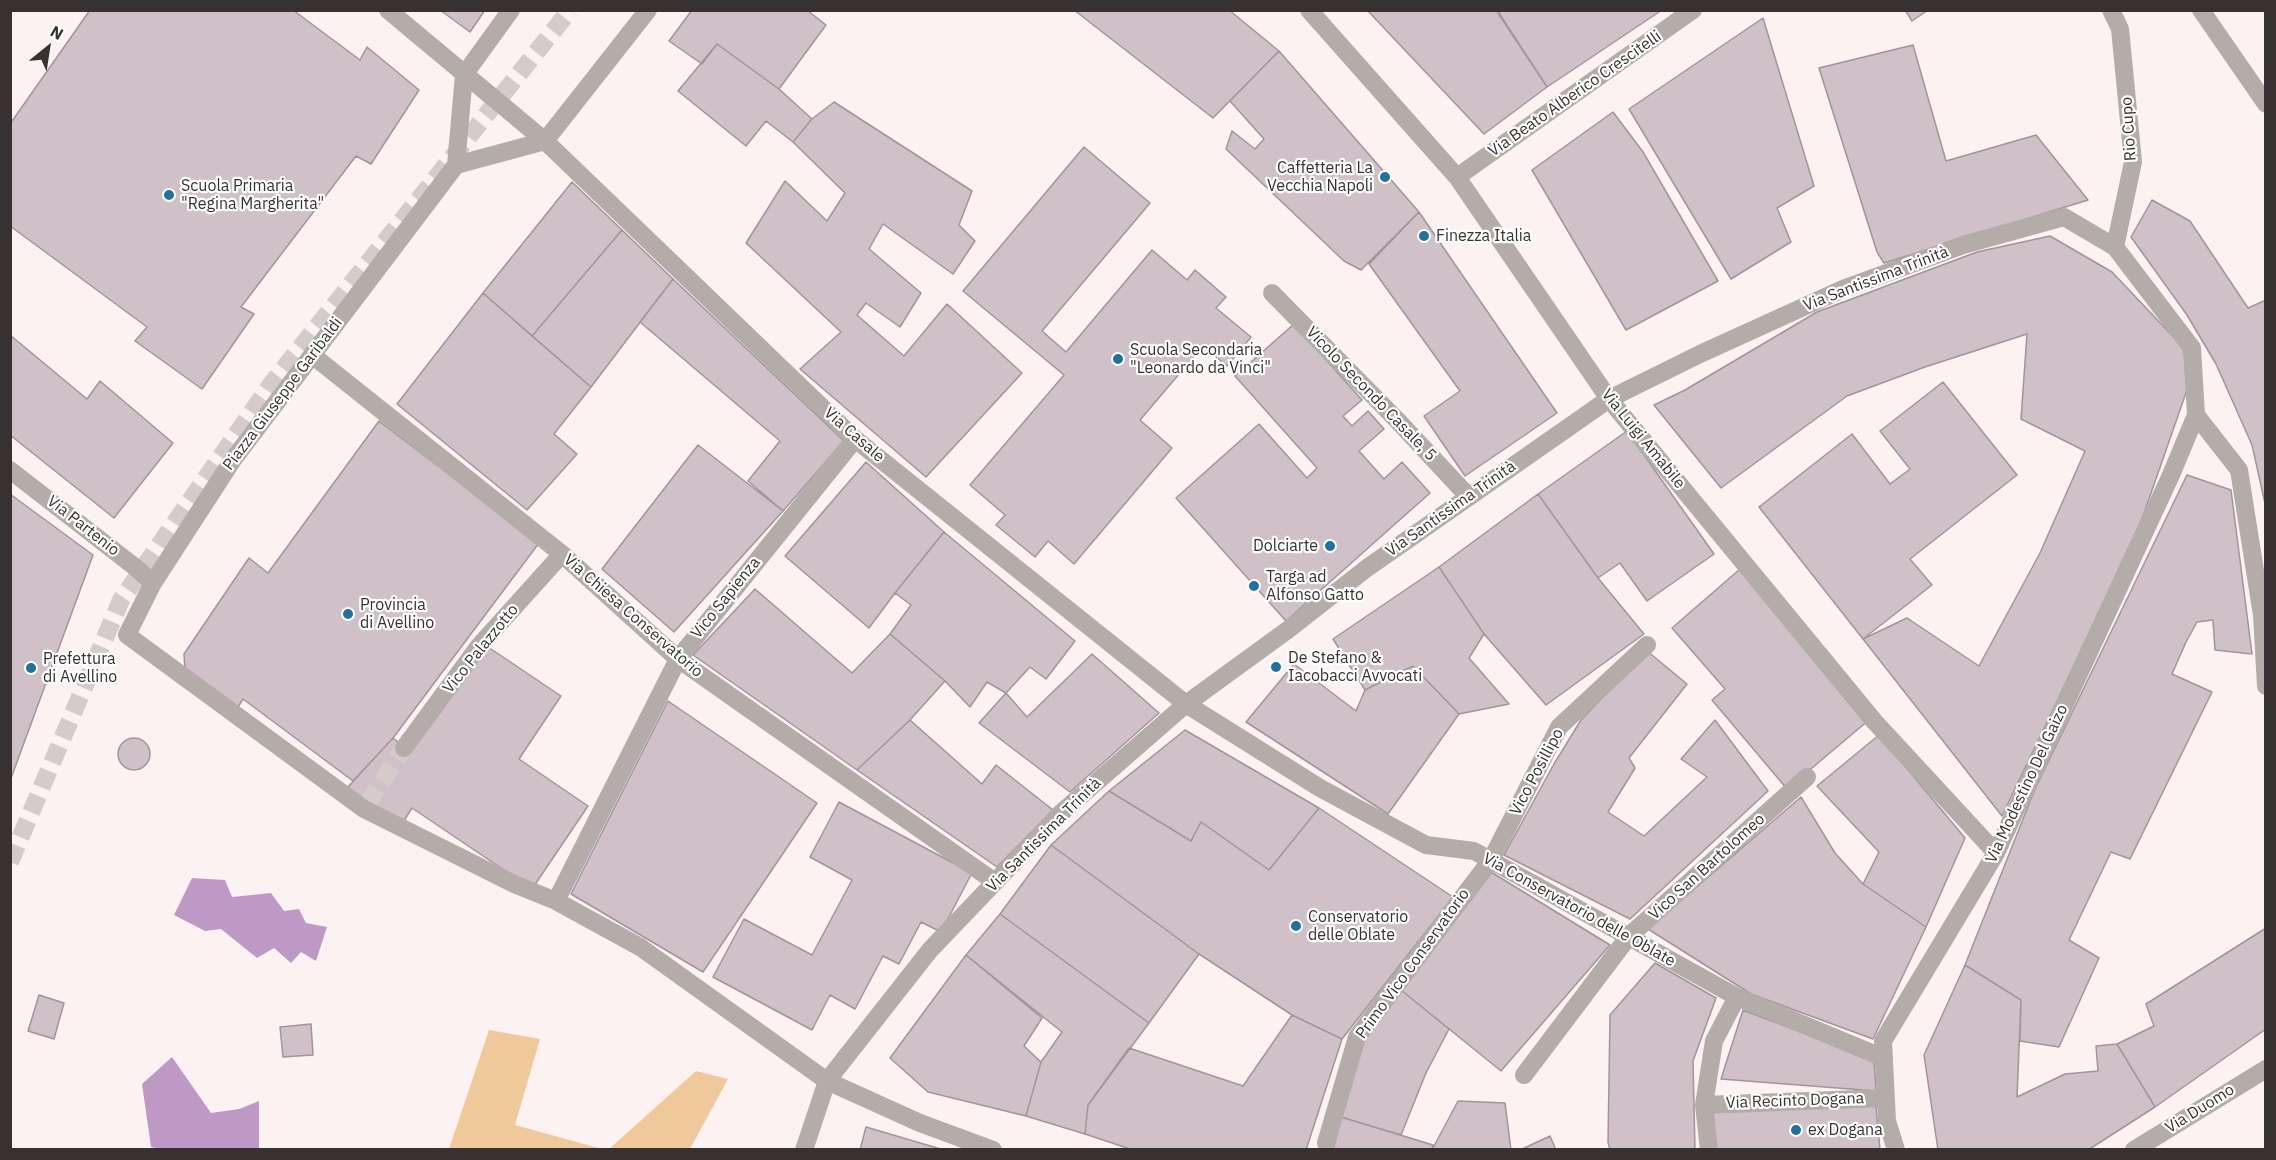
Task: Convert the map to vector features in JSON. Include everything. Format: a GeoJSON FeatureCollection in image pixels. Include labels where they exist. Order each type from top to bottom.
{"type":"FeatureCollection","features":[{"type":"Feature","properties":{"kind":"street"},"geometry":{"type":"LineString","coordinates":[[388,10],[545,141]]}},
{"type":"Feature","properties":{"kind":"street"},"geometry":{"type":"LineString","coordinates":[[511,10],[464,75],[456,165],[545,141],[648,10]]}},
{"type":"Feature","properties":{"kind":"street","name":"Via Luigi Amabile"},"geometry":{"type":"LineString","coordinates":[[1309,10],[1457,177],[1609,399],[1874,721],[1996,853]]}},
{"type":"Feature","properties":{"kind":"street","name":"Via Beato Alberico Crescitelli"},"geometry":{"type":"LineString","coordinates":[[1457,177],[1693,10]]}},
{"type":"Feature","properties":{"kind":"street","name":"Rio Cupo"},"geometry":{"type":"LineString","coordinates":[[2111,10],[2120,29],[2133,162],[2115,247]]}},
{"type":"Feature","properties":{"kind":"street"},"geometry":{"type":"LineString","coordinates":[[2201,10],[2265,104]]}},
{"type":"Feature","properties":{"kind":"street","name":"Via Casale"},"geometry":{"type":"LineString","coordinates":[[545,141],[855,439],[1186,704]]}},
{"type":"Feature","properties":{"kind":"street","name":"Piazza Giuseppe Garibaldi"},"geometry":{"type":"LineString","coordinates":[[456,165],[232,461],[153,583],[127,635],[365,809],[514,884],[556,901]]}},
{"type":"Feature","properties":{"kind":"street","name":"Via Santissima Trinità"},"geometry":{"type":"LineString","coordinates":[[804,1149],[827,1081],[930,950],[1061,813],[1186,704],[1289,629],[1367,568],[1609,399],[1700,354],[1843,289],[1964,244],[2064,217],[2115,247]]}},
{"type":"Feature","properties":{"kind":"street"},"geometry":{"type":"LineString","coordinates":[[2115,247],[2192,348],[2196,415],[2239,470],[2262,615],[2265,686]]}},
{"type":"Feature","properties":{"kind":"street","name":"Vicolo Secondo Casale, 5"},"geometry":{"type":"LineString","coordinates":[[1272,293],[1469,497]]}},
{"type":"Feature","properties":{"kind":"street","name":"Via Chiesa Conservatorio"},"geometry":{"type":"LineString","coordinates":[[312,355],[562,554],[678,658],[995,882]]}},
{"type":"Feature","properties":{"kind":"street","name":"Via Modestino Del Gaizo"},"geometry":{"type":"LineString","coordinates":[[1896,1149],[1887,1121],[1883,1041],[1996,853],[2196,415]]}},
{"type":"Feature","properties":{"kind":"street","name":"Vico Sapienza"},"geometry":{"type":"LineString","coordinates":[[556,901],[678,658],[855,439]]}},
{"type":"Feature","properties":{"kind":"street","name":"Via Partenio"},"geometry":{"type":"LineString","coordinates":[[10,470],[153,583]]}},
{"type":"Feature","properties":{"kind":"street","name":"Vico Palazzotto"},"geometry":{"type":"LineString","coordinates":[[404,748],[478,646],[562,554]]}},
{"type":"Feature","properties":{"kind":"street","name":"Vico Posillipo"},"geometry":{"type":"LineString","coordinates":[[1491,860],[1559,727],[1647,645]]}},
{"type":"Feature","properties":{"kind":"street","name":"Via Conservatorio delle Oblate"},"geometry":{"type":"LineString","coordinates":[[1186,704],[1320,788],[1426,845],[1474,851],[1737,997],[1884,1058]]}},
{"type":"Feature","properties":{"kind":"street","name":"Vico San Bartolomeo"},"geometry":{"type":"LineString","coordinates":[[1524,1075],[1629,936],[1807,777]]}},
{"type":"Feature","properties":{"kind":"street","name":"Primo Vico Conservatorio"},"geometry":{"type":"LineString","coordinates":[[1326,1143],[1357,1037],[1491,860]]}},
{"type":"Feature","properties":{"kind":"street"},"geometry":{"type":"LineString","coordinates":[[556,901],[640,947],[827,1081],[920,1123],[993,1149]]}},
{"type":"Feature","properties":{"kind":"street","name":"Via Recinto Dogana"},"geometry":{"type":"LineString","coordinates":[[1710,1149],[1704,1105],[1714,1041],[1737,997]]}},
{"type":"Feature","properties":{"kind":"street","name":"Via Duomo"},"geometry":{"type":"LineString","coordinates":[[2134,1149],[2265,1069]]}},
{"type":"Feature","properties":{"kind":"street","name":"Via Recinto Dogana"},"geometry":{"type":"LineString","coordinates":[[1704,1105],[1885,1098]]}},
{"type":"Feature","properties":{"kind":"shaded area"},"geometry":{"type":"Polygon","coordinates":[[[192,878],[225,880],[232,897],[271,893],[284,911],[299,909],[306,923],[327,927],[316,961],[301,952],[291,963],[274,948],[257,958],[221,929],[205,931],[174,915],[192,878]]]}},
{"type":"Feature","properties":{"kind":"shaded area"},"geometry":{"type":"Polygon","coordinates":[[[489,1030],[540,1039],[515,1125],[602,1149],[449,1149],[489,1030]]]}},
{"type":"Feature","properties":{"kind":"shaded area"},"geometry":{"type":"Polygon","coordinates":[[[172,1057],[211,1113],[239,1109],[259,1101],[259,1149],[166,1150],[151,1147],[142,1084],[172,1057]]]}},
{"type":"Feature","properties":{"kind":"shaded area"},"geometry":{"type":"Polygon","coordinates":[[[696,1071],[728,1079],[690,1149],[609,1149],[696,1071]]]}},
{"type":"Feature","properties":{"kind":"building","name":"Scuola Primaria \"Regina Margherita\""},"geometry":{"type":"Polygon","coordinates":[[[90,10],[293,10],[360,60],[367,47],[419,90],[371,164],[356,156],[241,307],[254,314],[202,389],[135,341],[147,327],[10,226],[10,124],[90,10]]]}},
{"type":"Feature","properties":{"kind":"building"},"geometry":{"type":"Polygon","coordinates":[[[440,10],[485,10],[470,32],[440,10]]]}},
{"type":"Feature","properties":{"kind":"building"},"geometry":{"type":"Polygon","coordinates":[[[692,10],[807,10],[826,25],[779,89],[717,44],[702,64],[669,41],[692,10]]]}},
{"type":"Feature","properties":{"kind":"building"},"geometry":{"type":"Polygon","coordinates":[[[1074,10],[1229,10],[1279,51],[1213,118],[1074,10]]]}},
{"type":"Feature","properties":{"kind":"building"},"geometry":{"type":"Polygon","coordinates":[[[1367,10],[1496,10],[1547,87],[1484,134],[1367,10]]]}},
{"type":"Feature","properties":{"kind":"building"},"geometry":{"type":"Polygon","coordinates":[[[1503,10],[1662,10],[1547,87],[1499,13],[1503,10]]]}},
{"type":"Feature","properties":{"kind":"building"},"geometry":{"type":"Polygon","coordinates":[[[1905,10],[1928,10],[1912,21],[1905,10]]]}},
{"type":"Feature","properties":{"kind":"building"},"geometry":{"type":"Polygon","coordinates":[[[1763,18],[1814,186],[1777,208],[1791,242],[1731,279],[1629,109],[1763,18]]]}},
{"type":"Feature","properties":{"kind":"building"},"geometry":{"type":"Polygon","coordinates":[[[717,44],[779,89],[812,119],[793,142],[766,121],[746,146],[678,91],[717,44]]]}},
{"type":"Feature","properties":{"kind":"building"},"geometry":{"type":"Polygon","coordinates":[[[1913,45],[1946,161],[2036,135],[2088,200],[1884,263],[1877,252],[1819,68],[1913,45]]]}},
{"type":"Feature","properties":{"kind":"building"},"geometry":{"type":"Polygon","coordinates":[[[1279,51],[1419,212],[1361,270],[1344,261],[1226,149],[1232,131],[1255,149],[1264,139],[1230,101],[1279,51]]]}},
{"type":"Feature","properties":{"kind":"building"},"geometry":{"type":"Polygon","coordinates":[[[834,102],[972,191],[959,225],[975,241],[953,274],[883,224],[869,249],[921,293],[900,327],[866,303],[857,315],[904,356],[947,304],[1022,373],[926,477],[800,369],[841,332],[746,243],[785,181],[827,221],[845,193],[793,142],[812,119],[834,102]]]}},
{"type":"Feature","properties":{"kind":"building"},"geometry":{"type":"Polygon","coordinates":[[[1613,112],[1643,152],[1718,281],[1626,330],[1532,170],[1613,112]]]}},
{"type":"Feature","properties":{"kind":"building","name":"Scuola Secondaria \"Leonardo da Vinci\""},"geometry":{"type":"Polygon","coordinates":[[[1084,147],[1150,203],[1042,331],[1066,352],[1152,250],[1187,280],[1195,270],[1226,297],[1216,308],[1251,337],[1227,366],[1203,346],[1140,420],[1172,448],[1074,564],[1048,541],[1035,557],[996,525],[1005,515],[970,485],[1064,375],[963,291],[1084,147]]]}},
{"type":"Feature","properties":{"kind":"building"},"geometry":{"type":"Polygon","coordinates":[[[572,182],[622,230],[532,336],[483,293],[572,182]]]}},
{"type":"Feature","properties":{"kind":"building"},"geometry":{"type":"Polygon","coordinates":[[[2152,200],[2190,221],[2248,308],[2266,300],[2266,508],[2252,445],[2216,364],[2187,315],[2131,237],[2152,200]]]}},
{"type":"Feature","properties":{"kind":"building"},"geometry":{"type":"Polygon","coordinates":[[[1419,212],[1557,413],[1465,476],[1424,416],[1460,391],[1369,264],[1419,212]]]}},
{"type":"Feature","properties":{"kind":"building"},"geometry":{"type":"Polygon","coordinates":[[[622,230],[673,279],[591,387],[532,336],[622,230]]]}},
{"type":"Feature","properties":{"kind":"building"},"geometry":{"type":"Polygon","coordinates":[[[2050,236],[2112,272],[2184,348],[2187,390],[2136,536],[2002,816],[1863,639],[1907,618],[1979,666],[2040,553],[2085,451],[2021,419],[2027,334],[1925,367],[1847,396],[1721,488],[1654,405],[1685,390],[1817,312],[1977,252],[2050,236]]]}},
{"type":"Feature","properties":{"kind":"building"},"geometry":{"type":"Polygon","coordinates":[[[673,279],[844,441],[783,511],[748,481],[780,441],[640,322],[673,279]]]}},
{"type":"Feature","properties":{"kind":"building"},"geometry":{"type":"Polygon","coordinates":[[[483,293],[591,387],[554,434],[577,454],[527,510],[397,404],[483,293]]]}},
{"type":"Feature","properties":{"kind":"building"},"geometry":{"type":"Polygon","coordinates":[[[1294,324],[1362,400],[1343,416],[1352,426],[1368,411],[1384,429],[1359,451],[1384,479],[1402,462],[1430,493],[1286,621],[1176,498],[1259,424],[1307,478],[1317,468],[1235,376],[1294,324]]]}},
{"type":"Feature","properties":{"kind":"building"},"geometry":{"type":"Polygon","coordinates":[[[10,335],[87,399],[100,381],[173,443],[114,518],[10,435],[10,335]]]}},
{"type":"Feature","properties":{"kind":"building"},"geometry":{"type":"Polygon","coordinates":[[[1943,382],[2017,475],[1910,559],[1932,585],[1863,639],[1759,507],[1852,434],[1890,484],[1910,469],[1880,431],[1943,382]]]}},
{"type":"Feature","properties":{"kind":"building","name":"Provincia di Avellino"},"geometry":{"type":"Polygon","coordinates":[[[379,421],[539,543],[393,738],[353,781],[243,699],[238,707],[185,669],[184,654],[249,558],[268,573],[379,421]]]}},
{"type":"Feature","properties":{"kind":"building"},"geometry":{"type":"Polygon","coordinates":[[[1627,431],[1714,554],[1647,601],[1620,563],[1598,578],[1538,494],[1627,431]]]}},
{"type":"Feature","properties":{"kind":"building"},"geometry":{"type":"Polygon","coordinates":[[[698,445],[783,511],[674,632],[602,569],[698,445]]]}},
{"type":"Feature","properties":{"kind":"building"},"geometry":{"type":"Polygon","coordinates":[[[866,462],[944,532],[869,628],[785,556],[866,462]]]}},
{"type":"Feature","properties":{"kind":"building"},"geometry":{"type":"Polygon","coordinates":[[[2187,475],[2231,490],[2252,654],[2215,650],[2213,620],[2197,622],[2172,674],[2212,692],[2130,859],[2111,852],[2069,940],[2099,958],[2059,1047],[2020,1041],[2021,1000],[1965,965],[2035,789],[2187,475]]]}},
{"type":"Feature","properties":{"kind":"building","name":"Prefettura di Avellino"},"geometry":{"type":"Polygon","coordinates":[[[10,494],[93,555],[10,781],[10,494]]]}},
{"type":"Feature","properties":{"kind":"building"},"geometry":{"type":"Polygon","coordinates":[[[1538,494],[1598,578],[1644,634],[1546,705],[1484,634],[1439,567],[1538,494]]]}},
{"type":"Feature","properties":{"kind":"building"},"geometry":{"type":"Polygon","coordinates":[[[944,532],[1075,641],[1046,679],[1030,667],[1006,693],[987,682],[970,707],[945,681],[890,634],[911,605],[895,593],[944,532]]]}},
{"type":"Feature","properties":{"kind":"building"},"geometry":{"type":"Polygon","coordinates":[[[1439,567],[1484,634],[1469,658],[1509,704],[1459,714],[1413,666],[1365,690],[1333,639],[1439,567]]]}},
{"type":"Feature","properties":{"kind":"building"},"geometry":{"type":"Polygon","coordinates":[[[1740,569],[1869,720],[1787,789],[1712,700],[1725,689],[1672,628],[1740,569]]]}},
{"type":"Feature","properties":{"kind":"building"},"geometry":{"type":"Polygon","coordinates":[[[755,589],[852,673],[890,634],[945,681],[910,720],[857,770],[693,655],[755,589]]]}},
{"type":"Feature","properties":{"kind":"building"},"geometry":{"type":"Polygon","coordinates":[[[488,647],[561,696],[519,759],[588,806],[532,889],[412,808],[400,827],[347,788],[393,738],[409,751],[488,647]]]}},
{"type":"Feature","properties":{"kind":"building"},"geometry":{"type":"Polygon","coordinates":[[[1647,651],[1687,684],[1629,758],[1635,768],[1608,812],[1644,836],[1707,777],[1681,759],[1715,720],[1768,791],[1630,919],[1504,855],[1581,720],[1647,651]]]}},
{"type":"Feature","properties":{"kind":"building"},"geometry":{"type":"Polygon","coordinates":[[[1092,654],[1159,713],[1070,792],[979,723],[1006,693],[1027,717],[1092,654]]]}},
{"type":"Feature","properties":{"kind":"building"},"geometry":{"type":"Polygon","coordinates":[[[1294,664],[1356,711],[1365,690],[1413,666],[1459,714],[1388,814],[1246,722],[1294,664]]]}},
{"type":"Feature","properties":{"kind":"building"},"geometry":{"type":"Polygon","coordinates":[[[668,701],[817,803],[703,972],[571,894],[668,701]]]}},
{"type":"Feature","properties":{"kind":"building"},"geometry":{"type":"Polygon","coordinates":[[[910,720],[982,784],[996,765],[1053,810],[997,867],[857,770],[910,720]]]}},
{"type":"Feature","properties":{"kind":"building"},"geometry":{"type":"Polygon","coordinates":[[[1185,730],[1319,808],[1269,870],[1201,822],[1191,841],[1109,791],[1185,730]]]}},
{"type":"Feature","properties":{"kind":"building"},"geometry":{"type":"Polygon","coordinates":[[[1879,735],[1965,838],[1926,927],[1863,884],[1879,852],[1817,786],[1879,735]]]}},
{"type":"Feature","properties":{"kind":"building"},"geometry":{"type":"Polygon","coordinates":[[[134,738],[145,743],[150,754],[145,765],[134,770],[123,765],[118,754],[123,743],[134,738]]]}},
{"type":"Feature","properties":{"kind":"building","name":"Conservatorio delle Oblate"},"geometry":{"type":"Polygon","coordinates":[[[1109,791],[1191,841],[1201,822],[1269,870],[1319,808],[1453,897],[1342,1039],[1292,1015],[1199,954],[1051,845],[1109,791]]]}},
{"type":"Feature","properties":{"kind":"building"},"geometry":{"type":"Polygon","coordinates":[[[1801,797],[1835,853],[1863,884],[1926,927],[1873,1039],[1751,994],[1648,929],[1801,797]]]}},
{"type":"Feature","properties":{"kind":"building"},"geometry":{"type":"Polygon","coordinates":[[[839,802],[972,873],[941,932],[921,922],[899,964],[883,956],[855,1009],[830,995],[812,1030],[713,977],[744,919],[812,955],[852,880],[810,857],[839,802]]]}},
{"type":"Feature","properties":{"kind":"building"},"geometry":{"type":"Polygon","coordinates":[[[1051,845],[1199,954],[1149,1023],[1000,914],[1051,845]]]}},
{"type":"Feature","properties":{"kind":"building"},"geometry":{"type":"Polygon","coordinates":[[[1491,872],[1610,945],[1501,1071],[1401,990],[1491,872]]]}},
{"type":"Feature","properties":{"kind":"building"},"geometry":{"type":"Polygon","coordinates":[[[1000,914],[1149,1023],[1088,1105],[1085,1134],[1026,1116],[1041,1062],[1062,1032],[966,955],[1000,914]]]}},
{"type":"Feature","properties":{"kind":"building"},"geometry":{"type":"Polygon","coordinates":[[[2266,928],[2266,1029],[2155,1107],[2117,1044],[2154,1026],[2146,1004],[2266,928]]]}},
{"type":"Feature","properties":{"kind":"building"},"geometry":{"type":"Polygon","coordinates":[[[966,955],[1042,1018],[1024,1046],[1041,1062],[1026,1116],[928,1092],[890,1058],[966,955]]]}},
{"type":"Feature","properties":{"kind":"building"},"geometry":{"type":"Polygon","coordinates":[[[1655,963],[1716,998],[1693,1061],[1695,1150],[1610,1150],[1608,1142],[1610,1015],[1655,963]]]}},
{"type":"Feature","properties":{"kind":"building"},"geometry":{"type":"Polygon","coordinates":[[[1965,965],[2021,1000],[2017,1097],[2065,1074],[2098,1071],[2096,1046],[2117,1044],[2155,1107],[2088,1150],[1938,1150],[1924,1055],[1965,965]]]}},
{"type":"Feature","properties":{"kind":"building"},"geometry":{"type":"Polygon","coordinates":[[[1401,990],[1449,1029],[1426,1073],[1401,1135],[1341,1117],[1364,1041],[1401,990]]]}},
{"type":"Feature","properties":{"kind":"building"},"geometry":{"type":"Polygon","coordinates":[[[39,995],[64,1003],[54,1039],[28,1031],[39,995]]]}},
{"type":"Feature","properties":{"kind":"building"},"geometry":{"type":"Polygon","coordinates":[[[1743,1010],[1874,1060],[1876,1091],[1721,1079],[1743,1010]]]}},
{"type":"Feature","properties":{"kind":"building"},"geometry":{"type":"Polygon","coordinates":[[[1292,1015],[1342,1039],[1306,1150],[1133,1150],[1085,1134],[1088,1105],[1129,1048],[1243,1086],[1292,1015]]]}},
{"type":"Feature","properties":{"kind":"building"},"geometry":{"type":"Polygon","coordinates":[[[311,1024],[313,1055],[283,1057],[280,1027],[311,1024]]]}},
{"type":"Feature","properties":{"kind":"building","name":"ex Dogana"},"geometry":{"type":"Polygon","coordinates":[[[1875,1096],[1880,1150],[1716,1150],[1713,1111],[1875,1096]]]}},
{"type":"Feature","properties":{"kind":"building"},"geometry":{"type":"Polygon","coordinates":[[[1458,1101],[1505,1103],[1511,1150],[1432,1150],[1458,1101]]]}},
{"type":"Feature","properties":{"kind":"building"},"geometry":{"type":"Polygon","coordinates":[[[1341,1117],[1433,1145],[1432,1150],[1333,1150],[1341,1117]]]}},
{"type":"Feature","properties":{"kind":"building"},"geometry":{"type":"Polygon","coordinates":[[[866,1127],[944,1150],[860,1150],[866,1127]]]}},
{"type":"Feature","properties":{"kind":"building"},"geometry":{"type":"Polygon","coordinates":[[[1550,1136],[1556,1150],[1520,1150],[1550,1136]]]}},
{"type":"Feature","properties":{"kind":"tunnel"},"geometry":{"type":"LineString","coordinates":[[10,862],[121,600],[272,383],[570,10]]}},
{"type":"Feature","properties":{"kind":"tunnel"},"geometry":{"type":"LineString","coordinates":[[367,804],[404,748]]}},
{"type":"Feature","properties":{"kind":"place","name":"Caffetteria La Vecchia Napoli"},"geometry":{"type":"Point","coordinates":[1385,177]}},
{"type":"Feature","properties":{"kind":"place","name":"Scuola Primaria \"Regina Margherita\""},"geometry":{"type":"Point","coordinates":[169,195]}},
{"type":"Feature","properties":{"kind":"place","name":"Finezza Italia"},"geometry":{"type":"Point","coordinates":[1424,236]}},
{"type":"Feature","properties":{"kind":"place","name":"Scuola Secondaria \"Leonardo da Vinci\""},"geometry":{"type":"Point","coordinates":[1118,359]}},
{"type":"Feature","properties":{"kind":"place","name":"Dolciarte"},"geometry":{"type":"Point","coordinates":[1330,546]}},
{"type":"Feature","properties":{"kind":"place","name":"Targa ad Alfonso Gatto"},"geometry":{"type":"Point","coordinates":[1254,586]}},
{"type":"Feature","properties":{"kind":"place","name":"Provincia di Avellino"},"geometry":{"type":"Point","coordinates":[348,614]}},
{"type":"Feature","properties":{"kind":"place","name":"De Stefano & Iacobacci Avvocati"},"geometry":{"type":"Point","coordinates":[1276,667]}},
{"type":"Feature","properties":{"kind":"place","name":"Prefettura di Avellino"},"geometry":{"type":"Point","coordinates":[31,668]}},
{"type":"Feature","properties":{"kind":"place","name":"Conservatorio delle Oblate"},"geometry":{"type":"Point","coordinates":[1296,926]}},
{"type":"Feature","properties":{"kind":"place","name":"ex Dogana"},"geometry":{"type":"Point","coordinates":[1796,1130]}}]}
